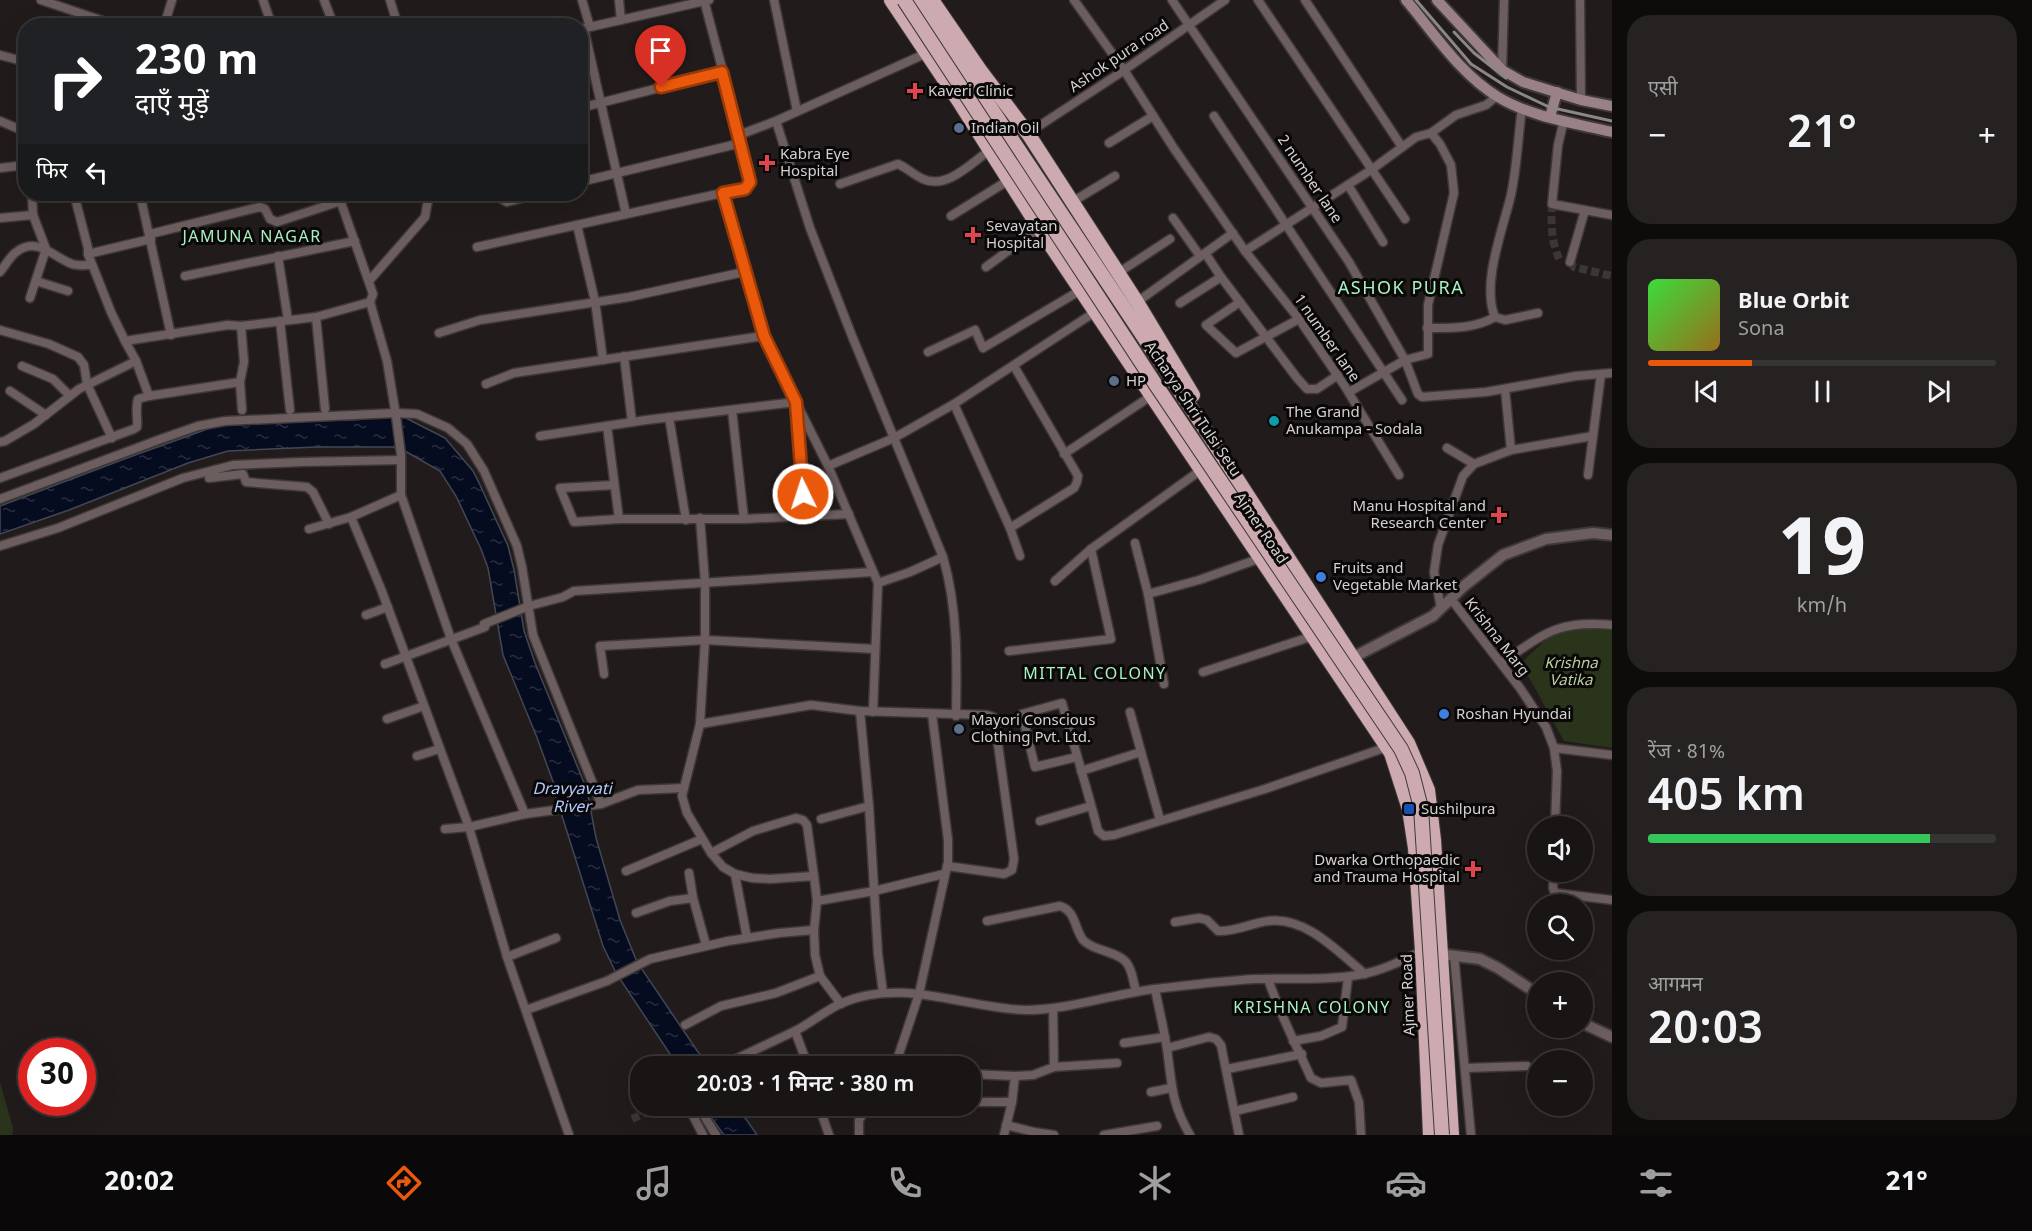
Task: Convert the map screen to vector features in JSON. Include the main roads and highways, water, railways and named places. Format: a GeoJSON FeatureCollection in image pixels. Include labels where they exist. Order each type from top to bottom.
{"type":"FeatureCollection","features":[{"type":"Feature","properties":{"kind":"highway","name":"Ajmer Road"},"geometry":{"type":"LineString","coordinates":[[891,0],[1039,228],[1387,747],[1400,778],[1409,809],[1415,848],[1430,1135]]}},
{"type":"Feature","properties":{"kind":"highway","name":"Acharya Shri Tulsi Setu"},"geometry":{"type":"LineString","coordinates":[[904,0],[1156,385],[1401,749],[1412,773],[1421,808],[1442,1135]]}},
{"type":"Feature","properties":{"kind":"highway","name":"Acharya Shri Tulsi Setu"},"geometry":{"type":"LineString","coordinates":[[918,0],[1194,412]]}},
{"type":"Feature","properties":{"kind":"highway","name":"Ajmer Road"},"geometry":{"type":"LineString","coordinates":[[932,0],[980,70],[1029,135],[1137,302],[1198,402],[1194,412],[1408,742],[1428,790],[1434,840],[1452,1135]]}},
{"type":"Feature","properties":{"kind":"main road"},"geometry":{"type":"LineString","coordinates":[[1406,0],[1470,75],[1497,96],[1522,108],[1550,117],[1612,132]]}},
{"type":"Feature","properties":{"kind":"main road"},"geometry":{"type":"LineString","coordinates":[[1437,0],[1502,70],[1523,82],[1581,100],[1612,106]]}},
{"type":"Feature","properties":{"kind":"main road"},"geometry":{"type":"LineString","coordinates":[[1550,117],[1557,93]]}},
{"type":"Feature","properties":{"kind":"water","name":"Dravyavati River"},"geometry":{"type":"Polygon","coordinates":[[[400,415],[445,438],[473,471],[508,546],[524,631],[587,790],[596,838],[620,920],[637,962],[702,1056],[671,1056],[616,973],[603,946],[555,796],[555,787],[503,655],[488,568],[456,496],[440,471],[405,451],[393,447],[316,447],[228,451],[188,463],[69,510],[0,534],[0,506],[213,427],[247,422],[354,420],[400,415]]]}},
{"type":"Feature","properties":{"kind":"water"},"geometry":{"type":"Polygon","coordinates":[[[710,1116],[744,1116],[757,1135],[724,1135],[710,1116]]]}},
{"type":"Feature","properties":{"kind":"tunnel"},"geometry":{"type":"LineString","coordinates":[[1552,204],[1552,233],[1560,261]]}},
{"type":"Feature","properties":{"kind":"tunnel"},"geometry":{"type":"LineString","coordinates":[[1570,262],[1574,267],[1612,276]]}},
{"type":"Feature","properties":{"kind":"tunnel"},"geometry":{"type":"LineString","coordinates":[[632,1119],[638,1116]]}},
{"type":"Feature","properties":{"kind":"railway"},"geometry":{"type":"LineString","coordinates":[[1416,0],[1471,64],[1507,87],[1549,107],[1612,121]]}},
{"type":"Feature","properties":{"kind":"railway"},"geometry":{"type":"LineString","coordinates":[[1454,32],[1474,53],[1506,78]]}},
{"type":"Feature","properties":{"kind":"place","name":"Kaveri Clinic"},"geometry":{"type":"Point","coordinates":[915,91]}},
{"type":"Feature","properties":{"kind":"place","name":"Indian Oil"},"geometry":{"type":"Point","coordinates":[959,128]}},
{"type":"Feature","properties":{"kind":"place","name":"Kabra Eye Hospital"},"geometry":{"type":"Point","coordinates":[767,163]}},
{"type":"Feature","properties":{"kind":"place","name":"Sevayatan Hospital"},"geometry":{"type":"Point","coordinates":[973,235]}},
{"type":"Feature","properties":{"kind":"place","name":"HP"},"geometry":{"type":"Point","coordinates":[1114,381]}},
{"type":"Feature","properties":{"kind":"place","name":"The Grand Anukampa - Sodala"},"geometry":{"type":"Point","coordinates":[1274,421]}},
{"type":"Feature","properties":{"kind":"place","name":"Manu Hospital and Research Center"},"geometry":{"type":"Point","coordinates":[1499,515]}},
{"type":"Feature","properties":{"kind":"place","name":"Fruits and Vegetable Market"},"geometry":{"type":"Point","coordinates":[1321,577]}},
{"type":"Feature","properties":{"kind":"place","name":"Roshan Hyundai"},"geometry":{"type":"Point","coordinates":[1444,714]}},
{"type":"Feature","properties":{"kind":"place","name":"Mayori Conscious Clothing Pvt. Ltd."},"geometry":{"type":"Point","coordinates":[959,729]}},
{"type":"Feature","properties":{"kind":"place","name":"Sushilpura"},"geometry":{"type":"Point","coordinates":[1409,809]}},
{"type":"Feature","properties":{"kind":"place","name":"Dwarka Orthopaedic and Trauma Hospital"},"geometry":{"type":"Point","coordinates":[1473,869]}},
{"type":"Feature","properties":{"kind":"district","name":"JAMUNA NAGAR"},"geometry":{"type":"Point","coordinates":[252,236]}},
{"type":"Feature","properties":{"kind":"district","name":"ASHOK PURA"},"geometry":{"type":"Point","coordinates":[1401,288]}},
{"type":"Feature","properties":{"kind":"district","name":"MITTAL COLONY"},"geometry":{"type":"Point","coordinates":[1095,673]}},
{"type":"Feature","properties":{"kind":"district","name":"KRISHNA COLONY"},"geometry":{"type":"Point","coordinates":[1312,1007]}},
{"type":"Feature","properties":{"kind":"park label","name":"Krishna Vatika"},"geometry":{"type":"Point","coordinates":[1571,672]}}]}
